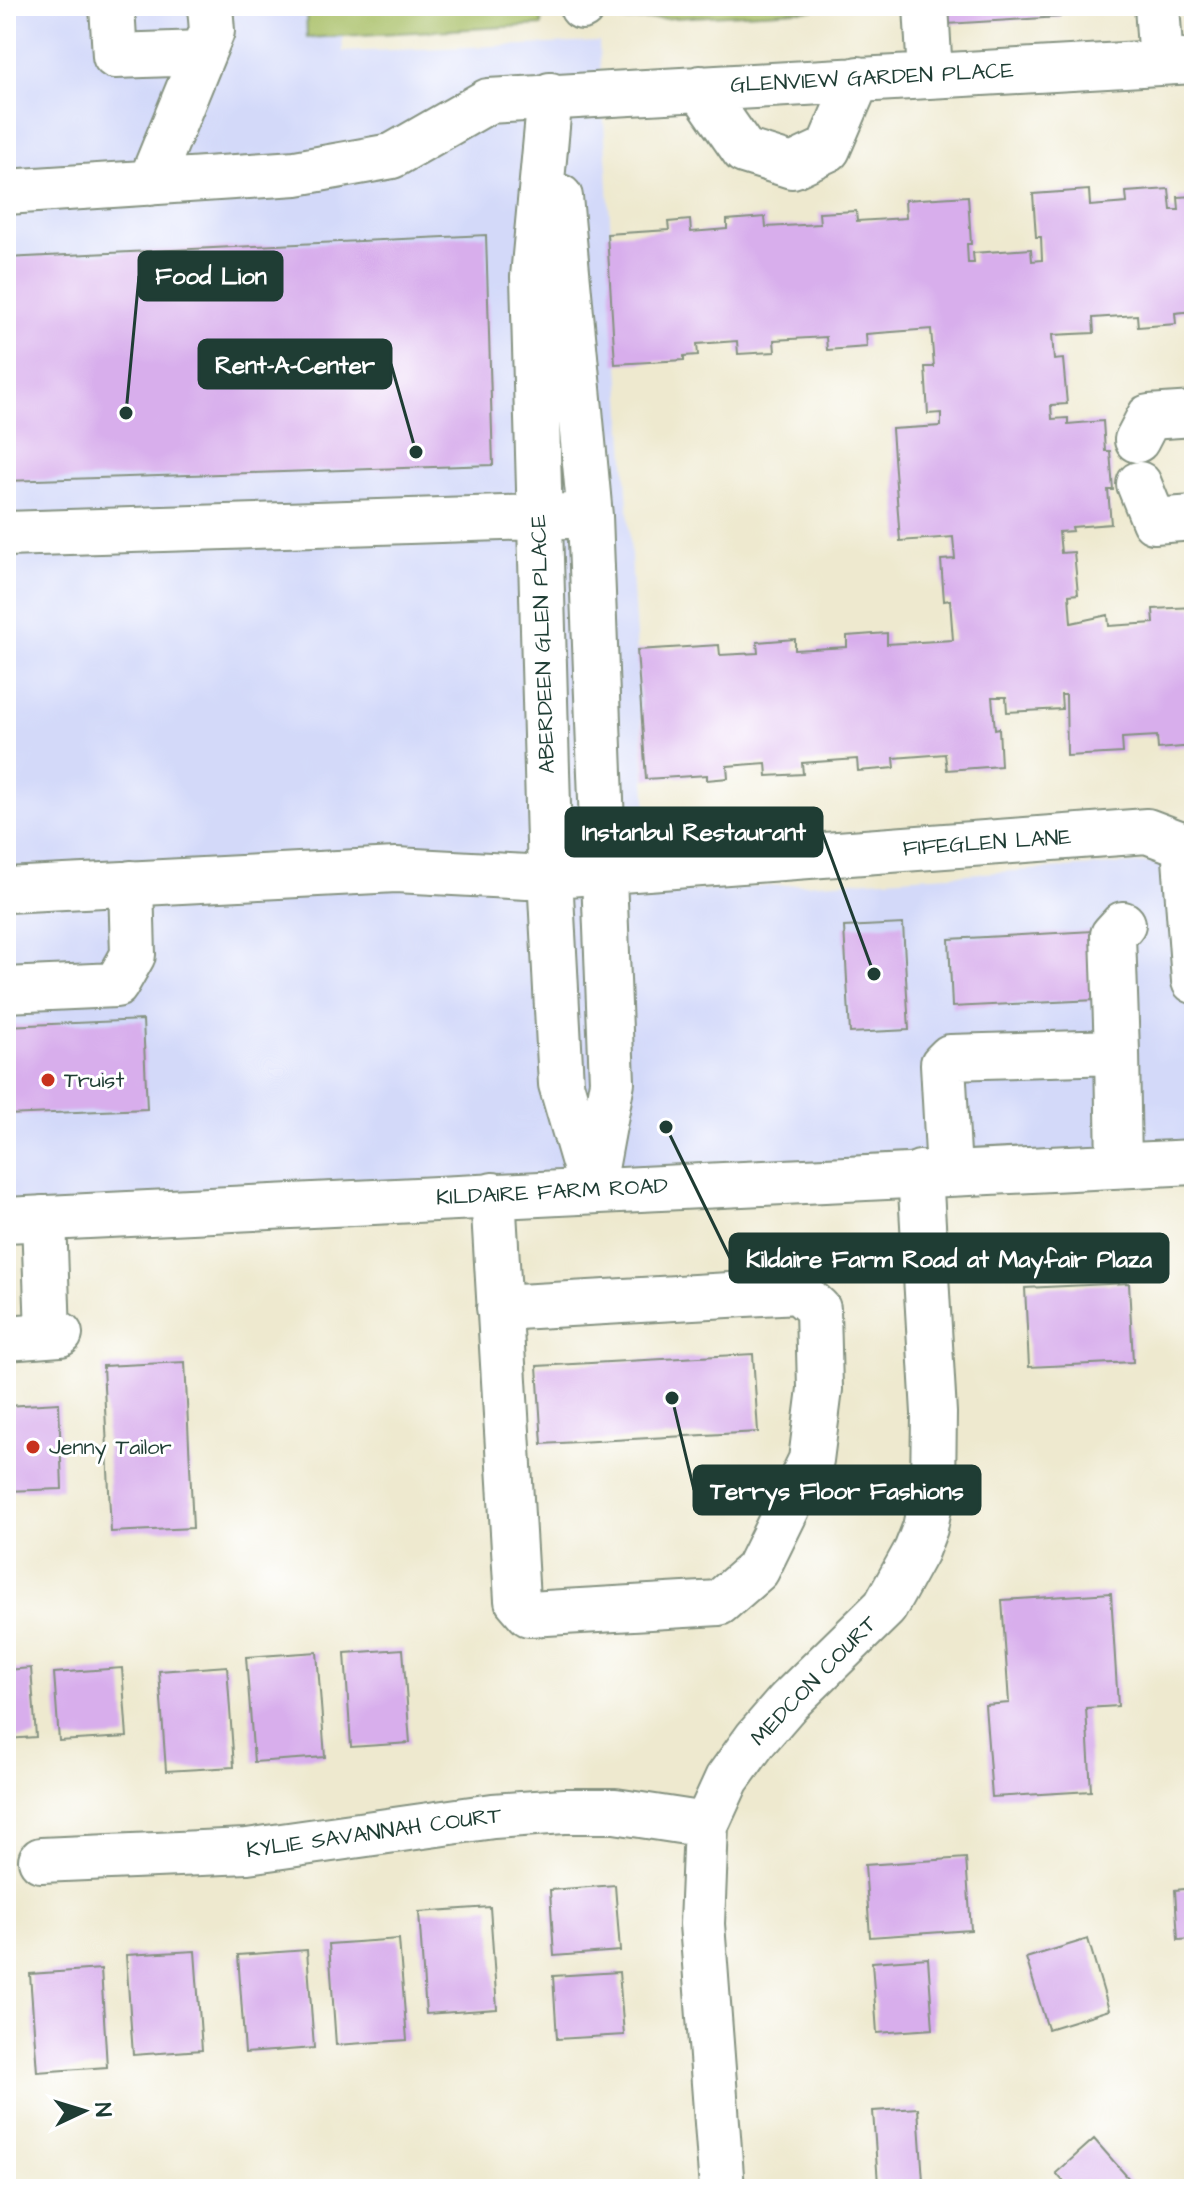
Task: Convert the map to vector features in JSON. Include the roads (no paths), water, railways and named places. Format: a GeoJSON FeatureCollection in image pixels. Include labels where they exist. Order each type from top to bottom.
{"type":"FeatureCollection","features":[{"type":"Feature","properties":{"kind":"street"},"geometry":{"type":"LineString","coordinates":[[112,6],[115,56],[202,53]]}},
{"type":"Feature","properties":{"kind":"street"},"geometry":{"type":"LineString","coordinates":[[150,183],[212,31],[210,6]]}},
{"type":"Feature","properties":{"kind":"street"},"geometry":{"type":"LineString","coordinates":[[926,6],[930,75]]}},
{"type":"Feature","properties":{"kind":"street"},"geometry":{"type":"LineString","coordinates":[[1157,6],[1177,62]]}},
{"type":"Feature","properties":{"kind":"street","name":"GLENVIEW GARDEN PLACE"},"geometry":{"type":"LineString","coordinates":[[6,192],[296,173],[392,156],[488,101],[550,95],[1177,62]]}},
{"type":"Feature","properties":{"kind":"street"},"geometry":{"type":"LineString","coordinates":[[700,88],[744,151],[792,166],[828,149],[858,79]]}},
{"type":"Feature","properties":{"kind":"street"},"geometry":{"type":"LineString","coordinates":[[550,95],[590,516],[604,871],[612,1082],[592,1190]]}},
{"type":"Feature","properties":{"kind":"street","name":"ABERDEEN GLEN PLACE"},"geometry":{"type":"LineString","coordinates":[[550,95],[533,277],[550,876],[561,1084],[592,1190]]}},
{"type":"Feature","properties":{"kind":"street"},"geometry":{"type":"LineString","coordinates":[[1137,440],[1149,417],[1194,414]]}},
{"type":"Feature","properties":{"kind":"street"},"geometry":{"type":"LineString","coordinates":[[1139,484],[1154,521],[1194,518]]}},
{"type":"Feature","properties":{"kind":"street"},"geometry":{"type":"LineString","coordinates":[[6,534],[590,516]]}},
{"type":"Feature","properties":{"kind":"street","name":"FIFEGLEN LANE"},"geometry":{"type":"LineString","coordinates":[[6,890],[396,870],[550,876],[1147,831],[1189,841],[1194,981]]}},
{"type":"Feature","properties":{"kind":"street"},"geometry":{"type":"LineString","coordinates":[[6,990],[116,985],[133,955],[131,883]]}},
{"type":"Feature","properties":{"kind":"street"},"geometry":{"type":"LineString","coordinates":[[1118,929],[1119,1165]]}},
{"type":"Feature","properties":{"kind":"street","name":"MEDCON COURT"},"geometry":{"type":"LineString","coordinates":[[722,2189],[702,1924],[706,1825],[727,1779],[756,1739],[788,1702],[885,1607],[925,1528],[933,1487],[934,1172],[943,1064],[950,1057],[1117,1052]]}},
{"type":"Feature","properties":{"kind":"street","name":"KILDAIRE FARM ROAD"},"geometry":{"type":"LineString","coordinates":[[25,1219],[934,1172],[1194,1162]]}},
{"type":"Feature","properties":{"kind":"street"},"geometry":{"type":"LineString","coordinates":[[493,1195],[499,1308],[517,1600],[529,1614],[719,1603],[757,1570],[811,1460],[820,1389],[818,1309],[798,1291],[499,1308]]}},
{"type":"Feature","properties":{"kind":"street"},"geometry":{"type":"LineString","coordinates":[[25,1219],[38,1335]]}},
{"type":"Feature","properties":{"kind":"street","name":"KYLIE SAVANNAH COURT"},"geometry":{"type":"LineString","coordinates":[[41,1860],[247,1851],[493,1816],[564,1811],[615,1811],[706,1825]]}},
{"type":"Feature","properties":{"kind":"place","name":"Food Lion"},"geometry":{"type":"Point","coordinates":[126,413]}},
{"type":"Feature","properties":{"kind":"place","name":"Rent-A-Center"},"geometry":{"type":"Point","coordinates":[416,452]}},
{"type":"Feature","properties":{"kind":"place","name":"Instanbul Restaurant"},"geometry":{"type":"Point","coordinates":[874,974]}},
{"type":"Feature","properties":{"kind":"place","name":"Truist"},"geometry":{"type":"Point","coordinates":[48,1080]}},
{"type":"Feature","properties":{"kind":"place","name":"Kildaire Farm Road at Mayfair Plaza"},"geometry":{"type":"Point","coordinates":[666,1127]}},
{"type":"Feature","properties":{"kind":"place","name":"Terrys Floor Fashions"},"geometry":{"type":"Point","coordinates":[672,1398]}},
{"type":"Feature","properties":{"kind":"place","name":"Jenny Tailor"},"geometry":{"type":"Point","coordinates":[33,1447]}}]}
